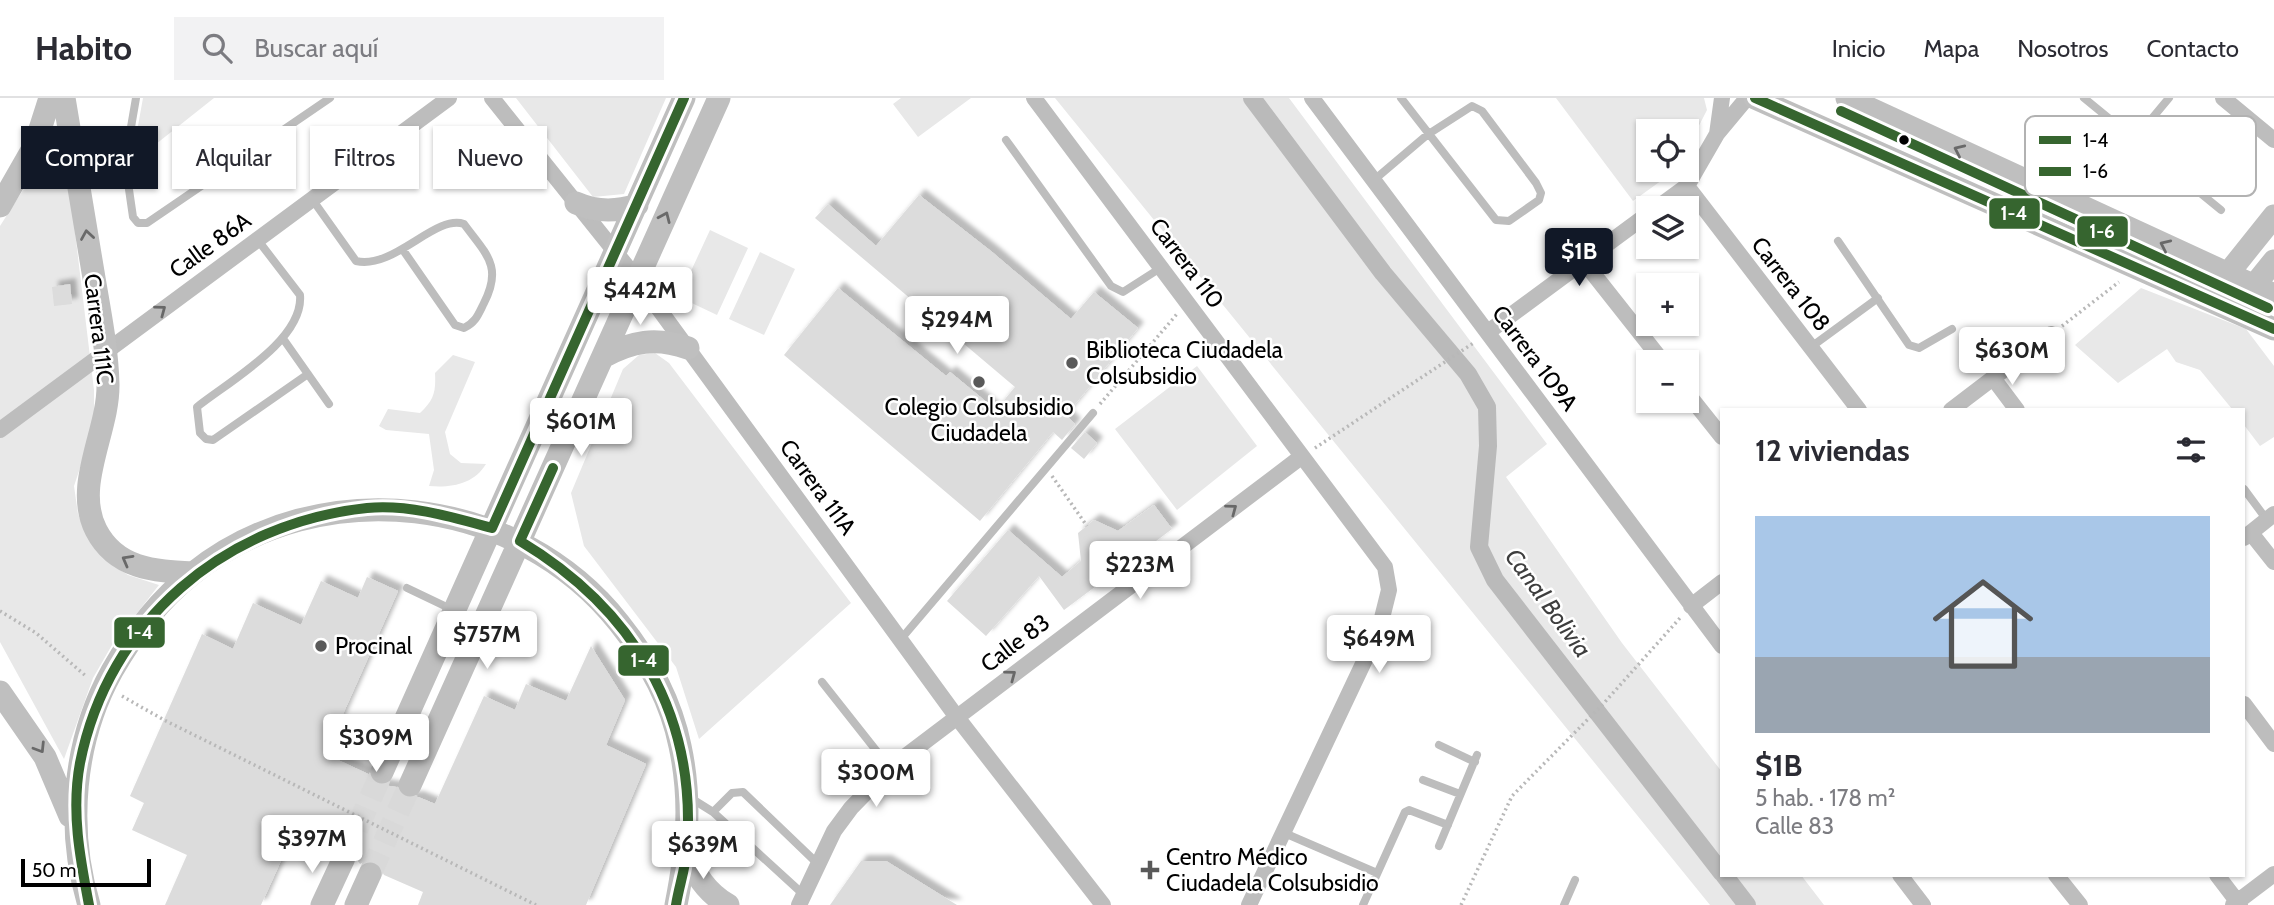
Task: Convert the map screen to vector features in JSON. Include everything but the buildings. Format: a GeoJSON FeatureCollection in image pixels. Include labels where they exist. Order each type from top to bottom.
{"type":"FeatureCollection","features":[{"type":"Feature","properties":{"kind":"street"},"geometry":{"type":"LineString","coordinates":[[0,206],[13,188],[35,145],[50,98]]}},
{"type":"Feature","properties":{"kind":"street","name":"Carrera 111C"},"geometry":{"type":"LineString","coordinates":[[64,98],[106,351],[107,411],[91,473],[88,500],[95,529],[110,550],[128,564],[153,571],[193,573]]}},
{"type":"Feature","properties":{"kind":"street","name":"Calle 86A"},"geometry":{"type":"LineString","coordinates":[[0,430],[449,98]]}},
{"type":"Feature","properties":{"kind":"street","name":"Carrera 111A"},"geometry":{"type":"LineString","coordinates":[[492,98],[637,279],[956,716],[1103,905]]}},
{"type":"Feature","properties":{"kind":"street"},"geometry":{"type":"LineString","coordinates":[[684,98],[383,771],[411,784],[719,98]]}},
{"type":"Feature","properties":{"kind":"street","name":"Carrera 110"},"geometry":{"type":"LineString","coordinates":[[1034,98],[1385,567],[1389,590],[1379,629],[1249,905]]}},
{"type":"Feature","properties":{"kind":"street","name":"Carrera 109A"},"geometry":{"type":"LineString","coordinates":[[1312,98],[1720,643]]}},
{"type":"Feature","properties":{"kind":"street"},"geometry":{"type":"LineString","coordinates":[[1717,134],[1722,98]]}},
{"type":"Feature","properties":{"kind":"street"},"geometry":{"type":"LineString","coordinates":[[1673,196],[1687,186],[1717,134],[1747,98]]}},
{"type":"Feature","properties":{"kind":"street"},"geometry":{"type":"LineString","coordinates":[[1755,98],[2274,329]]}},
{"type":"Feature","properties":{"kind":"street"},"geometry":{"type":"LineString","coordinates":[[1847,98],[2025,180]]}},
{"type":"Feature","properties":{"kind":"street"},"geometry":{"type":"LineString","coordinates":[[2223,98],[2245,116]]}},
{"type":"Feature","properties":{"kind":"street"},"geometry":{"type":"LineString","coordinates":[[2256,125],[2274,140]]}},
{"type":"Feature","properties":{"kind":"street","name":"Carrera 108"},"geometry":{"type":"LineString","coordinates":[[1687,186],[1857,408]]}},
{"type":"Feature","properties":{"kind":"street"},"geometry":{"type":"LineString","coordinates":[[2059,196],[2264,291]]}},
{"type":"Feature","properties":{"kind":"street"},"geometry":{"type":"LineString","coordinates":[[576,203],[598,210],[622,210],[637,205]]}},
{"type":"Feature","properties":{"kind":"street"},"geometry":{"type":"LineString","coordinates":[[2207,299],[2274,216]]}},
{"type":"Feature","properties":{"kind":"street"},"geometry":{"type":"LineString","coordinates":[[1488,332],[1636,223]]}},
{"type":"Feature","properties":{"kind":"street"},"geometry":{"type":"LineString","coordinates":[[1584,261],[1654,350]]}},
{"type":"Feature","properties":{"kind":"street"},"geometry":{"type":"LineString","coordinates":[[2233,311],[2264,291],[2274,261]]}},
{"type":"Feature","properties":{"kind":"street"},"geometry":{"type":"LineString","coordinates":[[1954,408],[2051,334]]}},
{"type":"Feature","properties":{"kind":"street"},"geometry":{"type":"LineString","coordinates":[[603,357],[622,346],[644,341],[666,342],[688,348]]}},
{"type":"Feature","properties":{"kind":"street"},"geometry":{"type":"LineString","coordinates":[[1993,378],[2016,408]]}},
{"type":"Feature","properties":{"kind":"street"},"geometry":{"type":"LineString","coordinates":[[1699,408],[1720,434]]}},
{"type":"Feature","properties":{"kind":"street","name":"Calle 83"},"geometry":{"type":"LineString","coordinates":[[801,900],[834,831],[851,808],[890,768],[1301,457]]}},
{"type":"Feature","properties":{"kind":"street"},"geometry":{"type":"LineString","coordinates":[[75,831],[81,757],[90,720],[104,686],[128,644],[158,606],[193,573],[246,539],[318,515],[368,508],[431,512],[492,528],[520,541],[565,569],[604,604],[637,646],[667,705],[680,743],[688,796],[687,849],[676,905]]}},
{"type":"Feature","properties":{"kind":"street"},"geometry":{"type":"LineString","coordinates":[[2271,517],[2247,536],[2274,562]]}},
{"type":"Feature","properties":{"kind":"street"},"geometry":{"type":"LineString","coordinates":[[1691,606],[1720,584]]}},
{"type":"Feature","properties":{"kind":"street"},"geometry":{"type":"LineString","coordinates":[[456,611],[484,625]]}},
{"type":"Feature","properties":{"kind":"street"},"geometry":{"type":"LineString","coordinates":[[0,692],[46,757],[61,788],[75,831],[89,905]]}},
{"type":"Feature","properties":{"kind":"street"},"geometry":{"type":"LineString","coordinates":[[2245,705],[2274,744]]}},
{"type":"Feature","properties":{"kind":"street"},"geometry":{"type":"LineString","coordinates":[[687,849],[692,867],[701,881],[728,905]]}},
{"type":"Feature","properties":{"kind":"street"},"geometry":{"type":"LineString","coordinates":[[322,905],[342,861],[370,875],[356,905]]}},
{"type":"Feature","properties":{"kind":"street"},"geometry":{"type":"LineString","coordinates":[[2218,877],[2237,904],[2274,874]]}},
{"type":"Feature","properties":{"kind":"street"},"geometry":{"type":"LineString","coordinates":[[1902,877],[1923,905]]}},
{"type":"Feature","properties":{"kind":"street"},"geometry":{"type":"LineString","coordinates":[[2058,877],[2080,905]]}},
{"type":"Feature","properties":{"kind":"lane"},"geometry":{"type":"LineString","coordinates":[[136,98],[125,162],[133,217],[138,223],[147,223],[330,98]]}},
{"type":"Feature","properties":{"kind":"lane"},"geometry":{"type":"LineString","coordinates":[[1374,180],[1427,135],[1466,108],[1477,107],[1539,188],[1539,200],[1509,221],[1496,220],[1427,135],[1401,98]]}},
{"type":"Feature","properties":{"kind":"lane"},"geometry":{"type":"LineString","coordinates":[[2084,98],[2106,116]]}},
{"type":"Feature","properties":{"kind":"lane"},"geometry":{"type":"LineString","coordinates":[[2154,116],[2169,98]]}},
{"type":"Feature","properties":{"kind":"lane"},"geometry":{"type":"LineString","coordinates":[[1006,140],[1111,286],[1123,292],[1162,267]]}},
{"type":"Feature","properties":{"kind":"lane"},"geometry":{"type":"LineString","coordinates":[[2204,196],[2221,210]]}},
{"type":"Feature","properties":{"kind":"lane"},"geometry":{"type":"LineString","coordinates":[[312,199],[356,261],[366,263],[403,250],[449,223],[464,224],[490,260],[493,270],[493,286],[475,323],[464,328],[456,325],[403,250]]}},
{"type":"Feature","properties":{"kind":"lane"},"geometry":{"type":"LineString","coordinates":[[257,239],[300,295],[301,304],[284,340],[197,407],[200,433],[206,439],[213,440],[308,373]]}},
{"type":"Feature","properties":{"kind":"lane"},"geometry":{"type":"LineString","coordinates":[[1838,241],[1914,348],[1952,329]]}},
{"type":"Feature","properties":{"kind":"lane"},"geometry":{"type":"LineString","coordinates":[[1811,347],[1878,298]]}},
{"type":"Feature","properties":{"kind":"lane"},"geometry":{"type":"LineString","coordinates":[[284,340],[329,404]]}},
{"type":"Feature","properties":{"kind":"lane"},"geometry":{"type":"LineString","coordinates":[[901,639],[1093,413]]}},
{"type":"Feature","properties":{"kind":"lane"},"geometry":{"type":"LineString","coordinates":[[2245,490],[2271,517]]}},
{"type":"Feature","properties":{"kind":"lane"},"geometry":{"type":"LineString","coordinates":[[407,588],[456,611]]}},
{"type":"Feature","properties":{"kind":"lane"},"geometry":{"type":"LineString","coordinates":[[822,682],[890,768]]}},
{"type":"Feature","properties":{"kind":"lane"},"geometry":{"type":"LineString","coordinates":[[1439,745],[1476,758],[1439,846]]}},
{"type":"Feature","properties":{"kind":"lane"},"geometry":{"type":"LineString","coordinates":[[1423,780],[1461,794]]}},
{"type":"Feature","properties":{"kind":"lane"},"geometry":{"type":"LineString","coordinates":[[713,812],[732,793],[743,792],[818,864]]}},
{"type":"Feature","properties":{"kind":"lane"},"geometry":{"type":"LineString","coordinates":[[688,796],[713,812],[801,900]]}},
{"type":"Feature","properties":{"kind":"lane"},"geometry":{"type":"LineString","coordinates":[[1363,905],[1407,810],[1448,825]]}},
{"type":"Feature","properties":{"kind":"lane"},"geometry":{"type":"LineString","coordinates":[[1282,832],[1377,873]]}},
{"type":"Feature","properties":{"kind":"lane"},"geometry":{"type":"LineString","coordinates":[[1564,905],[1575,880]]}},
{"type":"Feature","properties":{"kind":"path"},"geometry":{"type":"LineString","coordinates":[[2051,334],[2138,268]]}},
{"type":"Feature","properties":{"kind":"path"},"geometry":{"type":"LineString","coordinates":[[1093,413],[1187,302]]}},
{"type":"Feature","properties":{"kind":"path"},"geometry":{"type":"LineString","coordinates":[[1301,457],[1465,350]]}},
{"type":"Feature","properties":{"kind":"path"},"geometry":{"type":"LineString","coordinates":[[1047,467],[1087,526]]}},
{"type":"Feature","properties":{"kind":"path"},"geometry":{"type":"LineString","coordinates":[[1461,905],[1512,796],[1586,718],[1604,703],[1691,606]]}},
{"type":"Feature","properties":{"kind":"path"},"geometry":{"type":"LineString","coordinates":[[0,611],[36,634],[82,675],[176,727],[536,905]]}},
{"type":"Feature","properties":{"kind":"shaded area"},"geometry":{"type":"Polygon","coordinates":[[[143,98],[214,98],[179,126],[172,126],[172,131],[158,142],[158,126],[138,126],[143,98]]]}},
{"type":"Feature","properties":{"kind":"shaded area"},"geometry":{"type":"Polygon","coordinates":[[[516,98],[666,98],[624,194],[593,197],[547,138],[547,126],[538,126],[516,98]]]}},
{"type":"Feature","properties":{"kind":"shaded area"},"geometry":{"type":"Polygon","coordinates":[[[901,98],[971,98],[918,137],[893,104],[901,98]]]}},
{"type":"Feature","properties":{"kind":"shaded area"},"geometry":{"type":"Polygon","coordinates":[[[1055,98],[1289,98],[1547,444],[1506,477],[1622,643],[1720,769],[1720,877],[1803,877],[1824,905],[1710,905],[1055,98]]]}},
{"type":"Feature","properties":{"kind":"shaded area"},"geometry":{"type":"Polygon","coordinates":[[[1556,98],[1704,98],[1707,110],[1699,126],[1699,119],[1636,119],[1636,182],[1659,182],[1636,196],[1633,201],[1556,98]]]}},
{"type":"Feature","properties":{"kind":"shaded area"},"geometry":{"type":"Polygon","coordinates":[[[24,189],[70,189],[94,390],[94,426],[74,486],[78,514],[87,536],[108,562],[128,575],[159,585],[112,645],[93,678],[64,759],[0,642],[0,226],[24,189]]]}},
{"type":"Feature","properties":{"kind":"shaded area"},"geometry":{"type":"Polygon","coordinates":[[[710,230],[748,248],[717,315],[679,297],[710,230]]]}},
{"type":"Feature","properties":{"kind":"shaded area"},"geometry":{"type":"Polygon","coordinates":[[[760,252],[795,269],[764,335],[729,319],[760,252]]]}},
{"type":"Feature","properties":{"kind":"shaded area"},"geometry":{"type":"Polygon","coordinates":[[[2141,288],[2246,329],[2274,366],[2274,437],[2260,446],[2245,426],[2245,408],[2231,408],[2200,370],[2176,362],[2167,349],[2118,383],[2075,345],[2141,288]]]}},
{"type":"Feature","properties":{"kind":"shaded area"},"geometry":{"type":"Polygon","coordinates":[[[655,353],[669,363],[851,603],[699,739],[676,667],[584,546],[571,493],[623,369],[639,355],[655,353]]]}},
{"type":"Feature","properties":{"kind":"shaded area"},"geometry":{"type":"Polygon","coordinates":[[[453,355],[475,362],[445,432],[450,454],[461,463],[486,464],[475,476],[462,483],[429,486],[434,470],[429,434],[386,430],[379,426],[388,409],[420,413],[433,395],[435,373],[453,355]]]}},
{"type":"Feature","properties":{"kind":"shaded area"},"geometry":{"type":"Polygon","coordinates":[[[1197,366],[1257,446],[1177,510],[1115,429],[1197,366]]]}},
{"type":"Feature","properties":{"kind":"waterway","name":"Canal Bolivia"},"geometry":{"type":"LineString","coordinates":[[1252,98],[1383,273],[1468,374],[1487,407],[1488,446],[1479,547],[1495,580],[1720,870]]}},
{"type":"Feature","properties":{"kind":"waterway","name":"Canal Bolivia"},"geometry":{"type":"LineString","coordinates":[[1726,877],[1747,905]]}},
{"type":"Feature","properties":{"kind":"tunnel"},"geometry":{"type":"LineString","coordinates":[[343,860],[382,772]]}},
{"type":"Feature","properties":{"kind":"tunnel"},"geometry":{"type":"LineString","coordinates":[[370,874],[410,785]]}},
{"type":"Feature","properties":{"kind":"transit line","name":"1-4"},"geometry":{"type":"LineString","coordinates":[[89,905],[77,817],[80,763],[95,712],[117,665],[146,624],[181,588],[221,558],[266,534],[315,517],[383,507],[430,512],[492,528],[684,98]]}},
{"type":"Feature","properties":{"kind":"transit line","name":"1-4"},"geometry":{"type":"LineString","coordinates":[[1755,98],[2274,329]]}},
{"type":"Feature","properties":{"kind":"transit line","name":"1-6"},"geometry":{"type":"LineString","coordinates":[[1841,111],[2025,196]]}},
{"type":"Feature","properties":{"kind":"transit line","name":"1-6"},"geometry":{"type":"LineString","coordinates":[[2025,196],[2268,308]]}},
{"type":"Feature","properties":{"kind":"transit line","name":"1-4"},"geometry":{"type":"LineString","coordinates":[[553,468],[520,541],[560,568],[595,598],[625,632],[649,669],[668,709],[681,752],[687,798],[686,854],[676,905]]}},
{"type":"Feature","properties":{"kind":"place","name":"Biblioteca Ciudadela Colsubsidio"},"geometry":{"type":"Point","coordinates":[1072,363]}},
{"type":"Feature","properties":{"kind":"place","name":"Colegio Colsubsidio Ciudadela"},"geometry":{"type":"Point","coordinates":[979,382]}},
{"type":"Feature","properties":{"kind":"place","name":"Procinal"},"geometry":{"type":"Point","coordinates":[321,646]}},
{"type":"Feature","properties":{"kind":"place","name":"Centro Médico Ciudadela Colsubsidio"},"geometry":{"type":"Point","coordinates":[1150,870]}}]}
